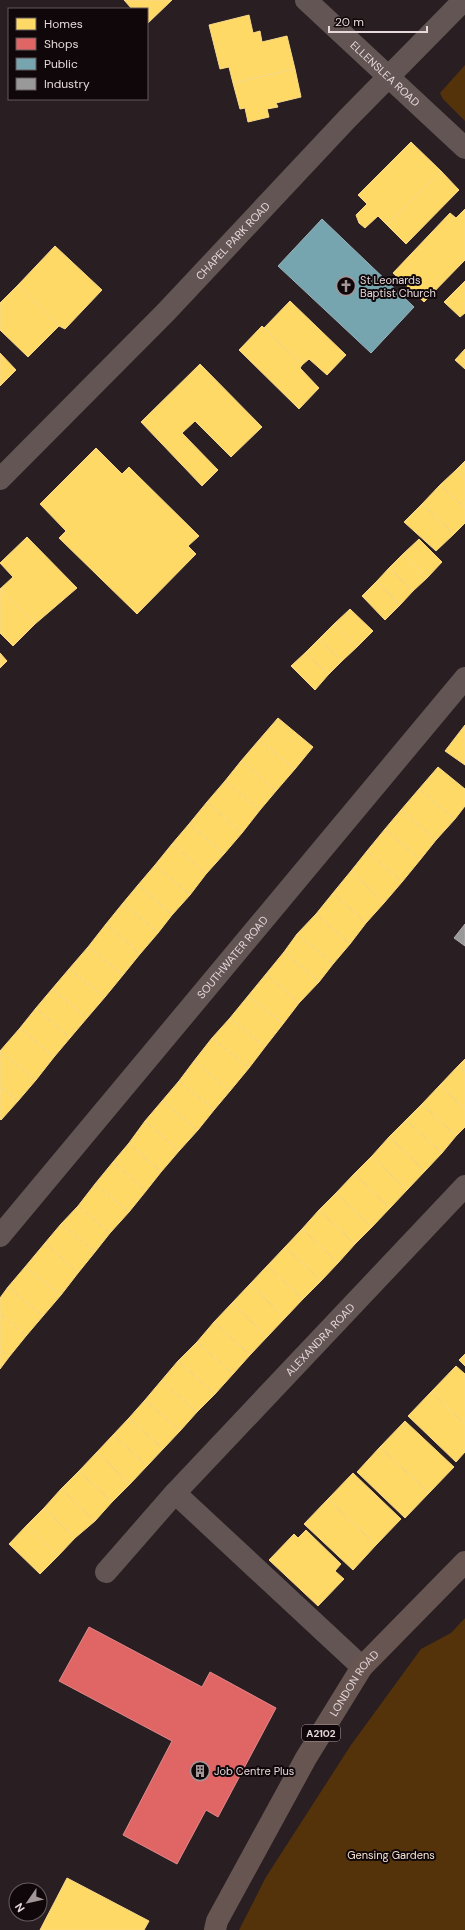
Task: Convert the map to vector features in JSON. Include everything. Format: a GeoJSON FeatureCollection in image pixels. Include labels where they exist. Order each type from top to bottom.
{"type":"FeatureCollection","features":[{"type":"Feature","properties":{"kind":"main road","name":"LONDON ROAD"},"geometry":{"type":"LineString","coordinates":[[215,1930],[218,1921],[306,1758],[362,1667],[465,1562]]}},
{"type":"Feature","properties":{"kind":"street","name":"ELLENSLEA ROAD"},"geometry":{"type":"LineString","coordinates":[[306,0],[465,148]]}},
{"type":"Feature","properties":{"kind":"street","name":"CHAPEL PARK ROAD"},"geometry":{"type":"LineString","coordinates":[[0,480],[171,306],[387,77],[464,0]]}},
{"type":"Feature","properties":{"kind":"street","name":"SOUTHWATER ROAD"},"geometry":{"type":"LineString","coordinates":[[0,1236],[465,678]]}},
{"type":"Feature","properties":{"kind":"street","name":"ALEXANDRA ROAD"},"geometry":{"type":"LineString","coordinates":[[106,1572],[175,1493],[465,1186]]}},
{"type":"Feature","properties":{"kind":"street"},"geometry":{"type":"LineString","coordinates":[[175,1493],[362,1667]]}},
{"type":"Feature","properties":{"kind":"green space"},"geometry":{"type":"Polygon","coordinates":[[[465,65],[465,121],[443,99],[440,93],[465,65]]]}},
{"type":"Feature","properties":{"kind":"green space","name":"Gensing Gardens"},"geometry":{"type":"Polygon","coordinates":[[[465,1618],[465,1930],[239,1930],[266,1877],[351,1745],[421,1649],[451,1633],[465,1618]]]}},
{"type":"Feature","properties":{"kind":"building: Homes"},"geometry":{"type":"Polygon","coordinates":[[[124,0],[172,0],[148,23],[148,8],[131,8],[124,0]]]}},
{"type":"Feature","properties":{"kind":"building: Homes"},"geometry":{"type":"Polygon","coordinates":[[[249,15],[253,33],[260,31],[262,42],[287,36],[295,69],[233,83],[229,67],[220,69],[209,25],[249,15]]]}},
{"type":"Feature","properties":{"kind":"building: Homes"},"geometry":{"type":"Polygon","coordinates":[[[295,69],[301,97],[276,103],[278,107],[267,109],[269,117],[248,122],[245,108],[240,109],[233,83],[295,69]]]}},
{"type":"Feature","properties":{"kind":"building: Homes"},"geometry":{"type":"Polygon","coordinates":[[[411,142],[441,171],[387,225],[378,216],[365,228],[359,223],[356,215],[367,204],[358,195],[411,142]]]}},
{"type":"Feature","properties":{"kind":"building: Homes"},"geometry":{"type":"Polygon","coordinates":[[[441,171],[459,190],[406,244],[387,225],[441,171]]]}},
{"type":"Feature","properties":{"kind":"building: Homes"},"geometry":{"type":"Polygon","coordinates":[[[465,209],[465,260],[424,302],[393,273],[450,213],[456,218],[465,209]]]}},
{"type":"Feature","properties":{"kind":"building: Homes"},"geometry":{"type":"Polygon","coordinates":[[[55,246],[102,290],[65,329],[59,326],[18,285],[55,246]]]}},
{"type":"Feature","properties":{"kind":"building: Homes"},"geometry":{"type":"Polygon","coordinates":[[[465,281],[465,313],[460,317],[444,302],[465,281]]]}},
{"type":"Feature","properties":{"kind":"building: Homes"},"geometry":{"type":"Polygon","coordinates":[[[18,285],[59,326],[28,357],[0,330],[0,303],[18,285]]]}},
{"type":"Feature","properties":{"kind":"building: Homes"},"geometry":{"type":"Polygon","coordinates":[[[290,301],[346,355],[327,375],[309,359],[302,365],[264,328],[290,301]]]}},
{"type":"Feature","properties":{"kind":"building: Homes"},"geometry":{"type":"Polygon","coordinates":[[[262,326],[302,365],[300,368],[319,388],[299,409],[239,350],[262,326]]]}},
{"type":"Feature","properties":{"kind":"building: Homes"},"geometry":{"type":"Polygon","coordinates":[[[465,349],[465,369],[455,360],[465,349]]]}},
{"type":"Feature","properties":{"kind":"building: Homes"},"geometry":{"type":"Polygon","coordinates":[[[0,353],[16,370],[0,386],[0,353]]]}},
{"type":"Feature","properties":{"kind":"building: Homes"},"geometry":{"type":"Polygon","coordinates":[[[200,364],[262,427],[231,457],[195,421],[182,433],[218,470],[202,486],[141,422],[200,364]]]}},
{"type":"Feature","properties":{"kind":"building: Homes"},"geometry":{"type":"Polygon","coordinates":[[[96,448],[122,474],[129,467],[199,536],[188,546],[196,554],[137,614],[59,538],[66,531],[40,504],[96,448]]]}},
{"type":"Feature","properties":{"kind":"building: Homes"},"geometry":{"type":"Polygon","coordinates":[[[465,461],[465,479],[456,470],[465,461]]]}},
{"type":"Feature","properties":{"kind":"building: Homes"},"geometry":{"type":"Polygon","coordinates":[[[456,470],[465,479],[465,508],[440,485],[456,470]]]}},
{"type":"Feature","properties":{"kind":"building: Homes"},"geometry":{"type":"Polygon","coordinates":[[[440,485],[465,508],[465,523],[454,534],[422,504],[440,485]]]}},
{"type":"Feature","properties":{"kind":"building: Homes"},"geometry":{"type":"Polygon","coordinates":[[[422,504],[454,534],[436,551],[404,522],[422,504]]]}},
{"type":"Feature","properties":{"kind":"building: Homes"},"geometry":{"type":"Polygon","coordinates":[[[27,537],[77,588],[35,624],[0,589],[13,577],[0,563],[27,537]]]}},
{"type":"Feature","properties":{"kind":"building: Homes"},"geometry":{"type":"Polygon","coordinates":[[[419,539],[442,562],[427,578],[403,554],[419,539]]]}},
{"type":"Feature","properties":{"kind":"building: Homes"},"geometry":{"type":"Polygon","coordinates":[[[403,554],[427,578],[413,591],[389,568],[403,554]]]}},
{"type":"Feature","properties":{"kind":"building: Homes"},"geometry":{"type":"Polygon","coordinates":[[[389,568],[413,591],[400,605],[377,581],[389,568]]]}},
{"type":"Feature","properties":{"kind":"building: Homes"},"geometry":{"type":"Polygon","coordinates":[[[377,581],[400,605],[385,620],[362,596],[377,581]]]}},
{"type":"Feature","properties":{"kind":"building: Homes"},"geometry":{"type":"Polygon","coordinates":[[[0,589],[35,624],[13,646],[0,633],[0,589]]]}},
{"type":"Feature","properties":{"kind":"building: Homes"},"geometry":{"type":"Polygon","coordinates":[[[350,609],[373,631],[357,647],[334,624],[350,609]]]}},
{"type":"Feature","properties":{"kind":"building: Homes"},"geometry":{"type":"Polygon","coordinates":[[[334,624],[357,647],[342,661],[319,639],[334,624]]]}},
{"type":"Feature","properties":{"kind":"building: Homes"},"geometry":{"type":"Polygon","coordinates":[[[319,639],[342,661],[328,675],[306,652],[319,639]]]}},
{"type":"Feature","properties":{"kind":"building: Homes"},"geometry":{"type":"Polygon","coordinates":[[[306,652],[328,675],[315,690],[291,666],[306,652]]]}},
{"type":"Feature","properties":{"kind":"building: Homes"},"geometry":{"type":"Polygon","coordinates":[[[0,653],[7,661],[0,668],[0,653]]]}},
{"type":"Feature","properties":{"kind":"building: Homes"},"geometry":{"type":"Polygon","coordinates":[[[278,718],[313,747],[295,769],[259,740],[278,718]]]}},
{"type":"Feature","properties":{"kind":"building: Homes"},"geometry":{"type":"Polygon","coordinates":[[[465,725],[465,765],[445,751],[465,725]]]}},
{"type":"Feature","properties":{"kind":"building: Homes"},"geometry":{"type":"Polygon","coordinates":[[[259,740],[295,769],[276,791],[241,761],[259,740]]]}},
{"type":"Feature","properties":{"kind":"building: Homes"},"geometry":{"type":"Polygon","coordinates":[[[241,761],[276,791],[260,810],[225,781],[241,761]]]}},
{"type":"Feature","properties":{"kind":"building: Homes"},"geometry":{"type":"Polygon","coordinates":[[[438,767],[465,789],[465,806],[455,819],[419,789],[438,767]]]}},
{"type":"Feature","properties":{"kind":"building: Homes"},"geometry":{"type":"Polygon","coordinates":[[[225,781],[260,810],[242,833],[207,802],[225,781]]]}},
{"type":"Feature","properties":{"kind":"building: Homes"},"geometry":{"type":"Polygon","coordinates":[[[419,789],[455,819],[436,840],[401,810],[419,789]]]}},
{"type":"Feature","properties":{"kind":"building: Homes"},"geometry":{"type":"Polygon","coordinates":[[[207,802],[242,833],[224,854],[189,824],[207,802]]]}},
{"type":"Feature","properties":{"kind":"building: Homes"},"geometry":{"type":"Polygon","coordinates":[[[401,810],[436,840],[420,860],[385,829],[401,810]]]}},
{"type":"Feature","properties":{"kind":"building: Homes"},"geometry":{"type":"Polygon","coordinates":[[[189,824],[224,854],[206,874],[172,844],[189,824]]]}},
{"type":"Feature","properties":{"kind":"building: Homes"},"geometry":{"type":"Polygon","coordinates":[[[385,829],[420,860],[402,882],[367,851],[385,829]]]}},
{"type":"Feature","properties":{"kind":"building: Homes"},"geometry":{"type":"Polygon","coordinates":[[[172,844],[206,874],[190,895],[155,865],[172,844]]]}},
{"type":"Feature","properties":{"kind":"building: Homes"},"geometry":{"type":"Polygon","coordinates":[[[367,851],[402,882],[384,903],[351,871],[367,851]]]}},
{"type":"Feature","properties":{"kind":"building: Homes"},"geometry":{"type":"Polygon","coordinates":[[[155,865],[190,895],[172,915],[138,885],[155,865]]]}},
{"type":"Feature","properties":{"kind":"building: Homes"},"geometry":{"type":"Polygon","coordinates":[[[351,871],[384,903],[366,923],[333,893],[351,871]]]}},
{"type":"Feature","properties":{"kind":"building: Homes"},"geometry":{"type":"Polygon","coordinates":[[[138,885],[172,915],[158,933],[123,903],[138,885]]]}},
{"type":"Feature","properties":{"kind":"building: Homes"},"geometry":{"type":"Polygon","coordinates":[[[333,893],[366,923],[350,944],[316,914],[333,893]]]}},
{"type":"Feature","properties":{"kind":"building: Homes"},"geometry":{"type":"Polygon","coordinates":[[[123,903],[158,933],[140,954],[106,924],[123,903]]]}},
{"type":"Feature","properties":{"kind":"building: Homes"},"geometry":{"type":"Polygon","coordinates":[[[316,914],[350,944],[333,964],[297,934],[316,914]]]}},
{"type":"Feature","properties":{"kind":"building: Homes"},"geometry":{"type":"Polygon","coordinates":[[[106,924],[140,954],[123,975],[88,947],[106,924]]]}},
{"type":"Feature","properties":{"kind":"building: Homes"},"geometry":{"type":"Polygon","coordinates":[[[297,934],[333,964],[319,982],[284,952],[297,934]]]}},
{"type":"Feature","properties":{"kind":"building: Homes"},"geometry":{"type":"Polygon","coordinates":[[[88,947],[123,975],[105,997],[69,969],[88,947]]]}},
{"type":"Feature","properties":{"kind":"building: Homes"},"geometry":{"type":"Polygon","coordinates":[[[284,952],[319,982],[299,1003],[266,974],[284,952]]]}},
{"type":"Feature","properties":{"kind":"building: Homes"},"geometry":{"type":"Polygon","coordinates":[[[69,969],[105,997],[87,1018],[52,989],[69,969]]]}},
{"type":"Feature","properties":{"kind":"building: Homes"},"geometry":{"type":"Polygon","coordinates":[[[266,974],[299,1003],[283,1024],[248,996],[266,974]]]}},
{"type":"Feature","properties":{"kind":"building: Homes"},"geometry":{"type":"Polygon","coordinates":[[[52,989],[87,1018],[70,1038],[36,1008],[52,989]]]}},
{"type":"Feature","properties":{"kind":"building: Homes"},"geometry":{"type":"Polygon","coordinates":[[[248,996],[283,1024],[265,1047],[230,1018],[248,996]]]}},
{"type":"Feature","properties":{"kind":"building: Homes"},"geometry":{"type":"Polygon","coordinates":[[[36,1008],[70,1038],[54,1057],[20,1028],[36,1008]]]}},
{"type":"Feature","properties":{"kind":"building: Homes"},"geometry":{"type":"Polygon","coordinates":[[[230,1018],[265,1047],[249,1068],[212,1038],[230,1018]]]}},
{"type":"Feature","properties":{"kind":"building: Homes"},"geometry":{"type":"Polygon","coordinates":[[[20,1028],[54,1057],[36,1080],[0,1051],[20,1028]]]}},
{"type":"Feature","properties":{"kind":"building: Homes"},"geometry":{"type":"Polygon","coordinates":[[[212,1038],[249,1068],[230,1091],[194,1061],[212,1038]]]}},
{"type":"Feature","properties":{"kind":"building: Homes"},"geometry":{"type":"Polygon","coordinates":[[[0,1051],[36,1080],[18,1101],[0,1087],[0,1051]]]}},
{"type":"Feature","properties":{"kind":"building: Homes"},"geometry":{"type":"Polygon","coordinates":[[[465,1059],[465,1072],[458,1066],[465,1059]]]}},
{"type":"Feature","properties":{"kind":"building: Homes"},"geometry":{"type":"Polygon","coordinates":[[[194,1061],[230,1091],[214,1110],[179,1081],[194,1061]]]}},
{"type":"Feature","properties":{"kind":"building: Homes"},"geometry":{"type":"Polygon","coordinates":[[[458,1066],[465,1072],[465,1109],[440,1085],[458,1066]]]}},
{"type":"Feature","properties":{"kind":"building: Homes"},"geometry":{"type":"Polygon","coordinates":[[[179,1081],[214,1110],[198,1130],[162,1101],[179,1081]]]}},
{"type":"Feature","properties":{"kind":"building: Homes"},"geometry":{"type":"Polygon","coordinates":[[[440,1085],[465,1109],[465,1127],[456,1136],[422,1104],[440,1085]]]}},
{"type":"Feature","properties":{"kind":"building: Homes"},"geometry":{"type":"Polygon","coordinates":[[[0,1087],[18,1101],[1,1120],[0,1119],[0,1087]]]}},
{"type":"Feature","properties":{"kind":"building: Homes"},"geometry":{"type":"Polygon","coordinates":[[[162,1101],[198,1130],[179,1151],[145,1121],[162,1101]]]}},
{"type":"Feature","properties":{"kind":"building: Homes"},"geometry":{"type":"Polygon","coordinates":[[[422,1104],[456,1136],[442,1153],[406,1120],[422,1104]]]}},
{"type":"Feature","properties":{"kind":"building: Homes"},"geometry":{"type":"Polygon","coordinates":[[[406,1120],[442,1153],[425,1171],[389,1137],[406,1120]]]}},
{"type":"Feature","properties":{"kind":"building: Homes"},"geometry":{"type":"Polygon","coordinates":[[[145,1121],[179,1151],[161,1172],[129,1143],[145,1121]]]}},
{"type":"Feature","properties":{"kind":"building: Homes"},"geometry":{"type":"Polygon","coordinates":[[[389,1137],[425,1171],[407,1190],[372,1156],[389,1137]]]}},
{"type":"Feature","properties":{"kind":"building: Homes"},"geometry":{"type":"Polygon","coordinates":[[[129,1143],[161,1172],[146,1191],[113,1162],[129,1143]]]}},
{"type":"Feature","properties":{"kind":"building: Homes"},"geometry":{"type":"Polygon","coordinates":[[[372,1156],[407,1190],[390,1208],[354,1174],[372,1156]]]}},
{"type":"Feature","properties":{"kind":"building: Homes"},"geometry":{"type":"Polygon","coordinates":[[[113,1162],[146,1191],[129,1212],[95,1184],[113,1162]]]}},
{"type":"Feature","properties":{"kind":"building: Homes"},"geometry":{"type":"Polygon","coordinates":[[[354,1174],[390,1208],[372,1227],[336,1193],[354,1174]]]}},
{"type":"Feature","properties":{"kind":"building: Homes"},"geometry":{"type":"Polygon","coordinates":[[[95,1184],[129,1212],[110,1233],[78,1206],[95,1184]]]}},
{"type":"Feature","properties":{"kind":"building: Homes"},"geometry":{"type":"Polygon","coordinates":[[[336,1193],[372,1227],[355,1244],[319,1210],[336,1193]]]}},
{"type":"Feature","properties":{"kind":"building: Homes"},"geometry":{"type":"Polygon","coordinates":[[[78,1206],[110,1233],[95,1252],[61,1224],[78,1206]]]}},
{"type":"Feature","properties":{"kind":"building: Homes"},"geometry":{"type":"Polygon","coordinates":[[[319,1210],[355,1244],[338,1263],[302,1229],[319,1210]]]}},
{"type":"Feature","properties":{"kind":"building: Homes"},"geometry":{"type":"Polygon","coordinates":[[[61,1224],[95,1252],[78,1273],[45,1243],[61,1224]]]}},
{"type":"Feature","properties":{"kind":"building: Homes"},"geometry":{"type":"Polygon","coordinates":[[[302,1229],[338,1263],[321,1281],[285,1247],[302,1229]]]}},
{"type":"Feature","properties":{"kind":"building: Homes"},"geometry":{"type":"Polygon","coordinates":[[[45,1243],[78,1273],[61,1295],[25,1267],[45,1243]]]}},
{"type":"Feature","properties":{"kind":"building: Homes"},"geometry":{"type":"Polygon","coordinates":[[[285,1247],[321,1281],[303,1299],[267,1266],[285,1247]]]}},
{"type":"Feature","properties":{"kind":"building: Homes"},"geometry":{"type":"Polygon","coordinates":[[[267,1266],[303,1299],[285,1318],[250,1284],[267,1266]]]}},
{"type":"Feature","properties":{"kind":"building: Homes"},"geometry":{"type":"Polygon","coordinates":[[[25,1267],[61,1295],[43,1316],[8,1287],[25,1267]]]}},
{"type":"Feature","properties":{"kind":"building: Homes"},"geometry":{"type":"Polygon","coordinates":[[[250,1284],[285,1318],[267,1337],[232,1303],[250,1284]]]}},
{"type":"Feature","properties":{"kind":"building: Homes"},"geometry":{"type":"Polygon","coordinates":[[[8,1287],[43,1316],[26,1336],[0,1314],[0,1298],[8,1287]]]}},
{"type":"Feature","properties":{"kind":"building: Homes"},"geometry":{"type":"Polygon","coordinates":[[[232,1303],[267,1337],[250,1355],[214,1322],[232,1303]]]}},
{"type":"Feature","properties":{"kind":"building: Homes"},"geometry":{"type":"Polygon","coordinates":[[[0,1314],[26,1336],[9,1357],[0,1349],[0,1314]]]}},
{"type":"Feature","properties":{"kind":"building: Homes"},"geometry":{"type":"Polygon","coordinates":[[[214,1322],[250,1355],[233,1374],[197,1342],[214,1322]]]}},
{"type":"Feature","properties":{"kind":"building: Homes"},"geometry":{"type":"Polygon","coordinates":[[[197,1342],[233,1374],[215,1394],[178,1361],[197,1342]]]}},
{"type":"Feature","properties":{"kind":"building: Homes"},"geometry":{"type":"Polygon","coordinates":[[[0,1349],[9,1357],[0,1369],[0,1349]]]}},
{"type":"Feature","properties":{"kind":"building: Homes"},"geometry":{"type":"Polygon","coordinates":[[[465,1354],[465,1366],[459,1360],[465,1354]]]}},
{"type":"Feature","properties":{"kind":"building: Homes"},"geometry":{"type":"Polygon","coordinates":[[[178,1361],[215,1394],[197,1412],[161,1381],[178,1361]]]}},
{"type":"Feature","properties":{"kind":"building: Homes"},"geometry":{"type":"Polygon","coordinates":[[[456,1366],[465,1374],[465,1424],[431,1392],[456,1366]]]}},
{"type":"Feature","properties":{"kind":"building: Homes"},"geometry":{"type":"Polygon","coordinates":[[[161,1381],[197,1412],[180,1431],[145,1400],[161,1381]]]}},
{"type":"Feature","properties":{"kind":"building: Homes"},"geometry":{"type":"Polygon","coordinates":[[[431,1392],[465,1424],[465,1452],[456,1462],[408,1416],[431,1392]]]}},
{"type":"Feature","properties":{"kind":"building: Homes"},"geometry":{"type":"Polygon","coordinates":[[[145,1400],[180,1431],[163,1449],[129,1418],[145,1400]]]}},
{"type":"Feature","properties":{"kind":"building: Homes"},"geometry":{"type":"Polygon","coordinates":[[[129,1418],[163,1449],[147,1466],[113,1435],[129,1418]]]}},
{"type":"Feature","properties":{"kind":"building: Homes"},"geometry":{"type":"Polygon","coordinates":[[[405,1421],[454,1467],[429,1493],[380,1447],[405,1421]]]}},
{"type":"Feature","properties":{"kind":"building: Homes"},"geometry":{"type":"Polygon","coordinates":[[[113,1435],[147,1466],[130,1484],[97,1452],[113,1435]]]}},
{"type":"Feature","properties":{"kind":"building: Homes"},"geometry":{"type":"Polygon","coordinates":[[[380,1447],[429,1493],[405,1518],[357,1472],[380,1447]]]}},
{"type":"Feature","properties":{"kind":"building: Homes"},"geometry":{"type":"Polygon","coordinates":[[[97,1452],[130,1484],[112,1502],[79,1471],[97,1452]]]}},
{"type":"Feature","properties":{"kind":"building: Homes"},"geometry":{"type":"Polygon","coordinates":[[[79,1471],[112,1502],[95,1521],[61,1489],[79,1471]]]}},
{"type":"Feature","properties":{"kind":"building: Homes"},"geometry":{"type":"Polygon","coordinates":[[[353,1473],[401,1519],[376,1545],[328,1499],[353,1473]]]}},
{"type":"Feature","properties":{"kind":"building: Homes"},"geometry":{"type":"Polygon","coordinates":[[[61,1489],[95,1521],[75,1538],[44,1508],[61,1489]]]}},
{"type":"Feature","properties":{"kind":"building: Homes"},"geometry":{"type":"Polygon","coordinates":[[[328,1499],[376,1545],[353,1570],[304,1524],[328,1499]]]}},
{"type":"Feature","properties":{"kind":"building: Homes"},"geometry":{"type":"Polygon","coordinates":[[[44,1508],[75,1538],[58,1556],[27,1525],[44,1508]]]}},
{"type":"Feature","properties":{"kind":"building: Homes"},"geometry":{"type":"Polygon","coordinates":[[[27,1525],[58,1556],[40,1574],[9,1544],[27,1525]]]}},
{"type":"Feature","properties":{"kind":"building: Homes"},"geometry":{"type":"Polygon","coordinates":[[[306,1530],[341,1564],[335,1571],[344,1579],[318,1606],[269,1560],[294,1534],[298,1538],[306,1530]]]}},
{"type":"Feature","properties":{"kind":"building: Homes"},"geometry":{"type":"Polygon","coordinates":[[[67,1878],[149,1921],[144,1930],[40,1930],[44,1922],[48,1922],[48,1915],[67,1878]]]}},
{"type":"Feature","properties":{"kind":"building: Shops","name":"Job Centre Plus"},"geometry":{"type":"Polygon","coordinates":[[[89,1627],[202,1687],[210,1672],[276,1708],[218,1817],[206,1810],[177,1864],[123,1835],[172,1741],[59,1681],[89,1627]]]}},
{"type":"Feature","properties":{"kind":"building: Public","name":"St Leonards Baptist Church"},"geometry":{"type":"Polygon","coordinates":[[[322,219],[414,307],[371,353],[278,266],[322,219]]]}},
{"type":"Feature","properties":{"kind":"building: Industry"},"geometry":{"type":"Polygon","coordinates":[[[465,924],[465,946],[454,938],[465,924]]]}},
{"type":"Feature","properties":{"kind":"place","name":"St Leonards Baptist Church"},"geometry":{"type":"Point","coordinates":[346,286]}},
{"type":"Feature","properties":{"kind":"place","name":"Job Centre Plus"},"geometry":{"type":"Point","coordinates":[200,1771]}}]}
